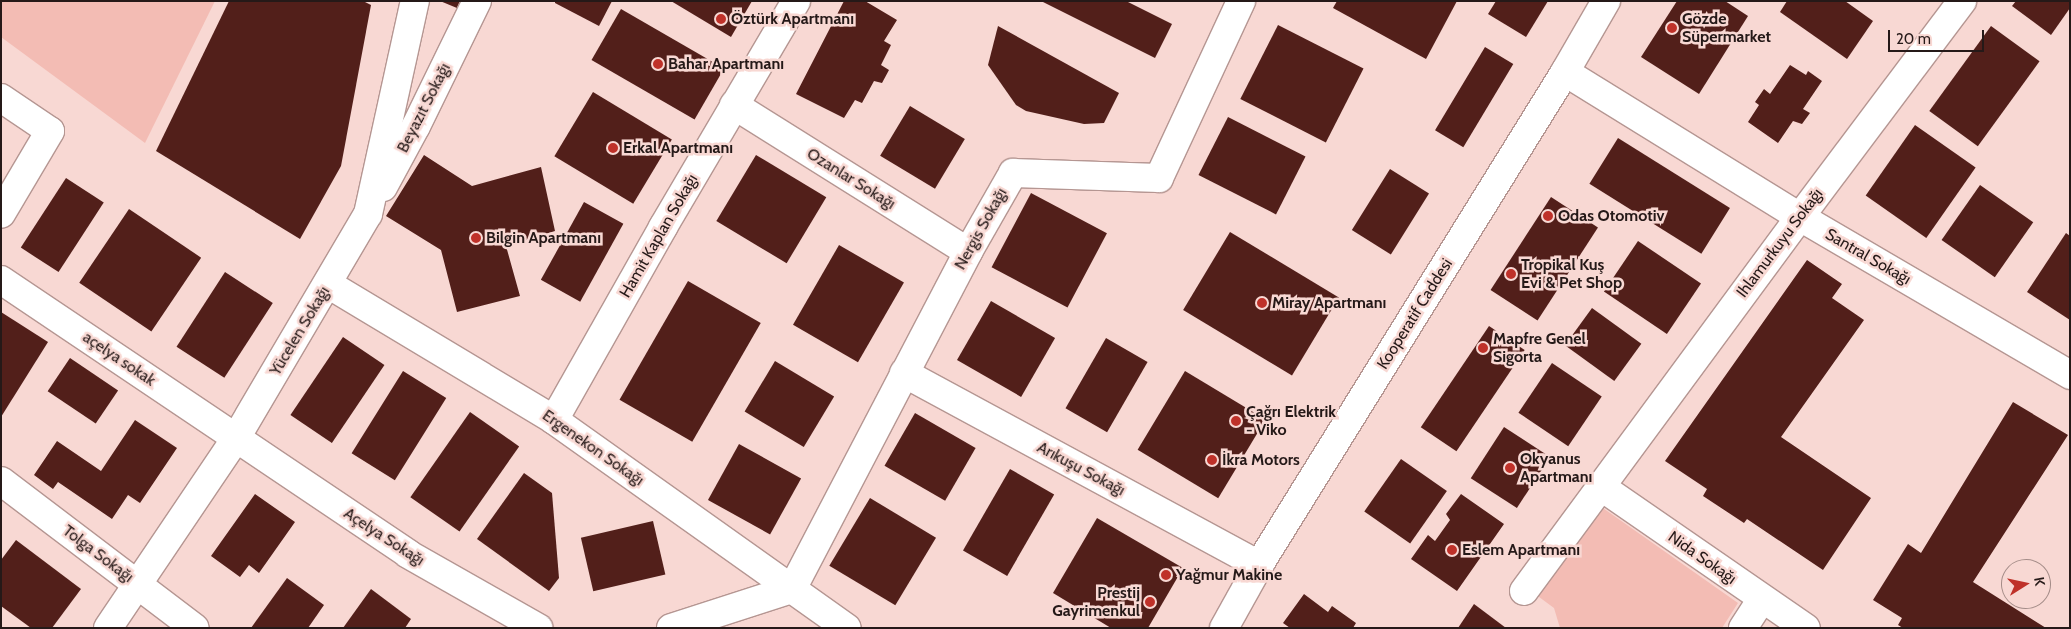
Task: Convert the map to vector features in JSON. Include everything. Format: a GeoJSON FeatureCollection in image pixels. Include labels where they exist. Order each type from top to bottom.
{"type":"FeatureCollection","features":[{"type":"Feature","properties":{"kind":"street","name":"Yücelen Sokağı"},"geometry":{"type":"LineString","coordinates":[[108,628],[139,585],[236,438],[368,214],[415,1]]}},
{"type":"Feature","properties":{"kind":"street","name":"Beyazıt Sokağı"},"geometry":{"type":"LineString","coordinates":[[368,214],[416,126],[478,1]]}},
{"type":"Feature","properties":{"kind":"street","name":"Hamit Kaplan Sokağı"},"geometry":{"type":"LineString","coordinates":[[554,420],[734,105],[796,1]]}},
{"type":"Feature","properties":{"kind":"street","name":"Nergis Sokağı"},"geometry":{"type":"LineString","coordinates":[[792,589],[968,252],[1013,173],[1159,178],[1241,1]]}},
{"type":"Feature","properties":{"kind":"street","name":"Kooperatif Caddesi"},"geometry":{"type":"LineString","coordinates":[[1224,628],[1259,565],[1565,72],[1606,1]]}},
{"type":"Feature","properties":{"kind":"street","name":"Ihlamurkuyu Sokağı"},"geometry":{"type":"LineString","coordinates":[[1524,591],[1600,486],[1962,1]]}},
{"type":"Feature","properties":{"kind":"street","name":"Santral Sokağı"},"geometry":{"type":"LineString","coordinates":[[1565,72],[1800,217],[2070,375]]}},
{"type":"Feature","properties":{"kind":"street"},"geometry":{"type":"LineString","coordinates":[[1,98],[50,131],[1,214]]}},
{"type":"Feature","properties":{"kind":"street","name":"Ozanlar Sokağı"},"geometry":{"type":"LineString","coordinates":[[734,105],[968,252]]}},
{"type":"Feature","properties":{"kind":"street","name":"açelya sokak"},"geometry":{"type":"LineString","coordinates":[[1,280],[236,438]]}},
{"type":"Feature","properties":{"kind":"street","name":"Ergenekon Sokağı"},"geometry":{"type":"LineString","coordinates":[[328,284],[554,420],[847,628]]}},
{"type":"Feature","properties":{"kind":"street","name":"Arıkuşu Sokağı"},"geometry":{"type":"LineString","coordinates":[[904,373],[1259,565]]}},
{"type":"Feature","properties":{"kind":"street","name":"Açelya Sokağı"},"geometry":{"type":"LineString","coordinates":[[236,438],[408,554],[538,628]]}},
{"type":"Feature","properties":{"kind":"street","name":"Tolga Sokağı"},"geometry":{"type":"LineString","coordinates":[[1,481],[195,628]]}},
{"type":"Feature","properties":{"kind":"street","name":"Nida Sokağı"},"geometry":{"type":"LineString","coordinates":[[1600,486],[1806,628]]}},
{"type":"Feature","properties":{"kind":"street"},"geometry":{"type":"LineString","coordinates":[[671,628],[792,589]]}},
{"type":"Feature","properties":{"kind":"street"},"geometry":{"type":"LineString","coordinates":[[1743,628],[1762,599]]}},
{"type":"Feature","properties":{"kind":"shaded area"},"geometry":{"type":"Polygon","coordinates":[[[1,1],[215,1],[145,143],[1,37],[1,1]]]}},
{"type":"Feature","properties":{"kind":"shaded area"},"geometry":{"type":"Polygon","coordinates":[[[1600,506],[1738,603],[1722,628],[1560,628],[1554,608],[1535,594],[1600,506]]]}},
{"type":"Feature","properties":{"kind":"building"},"geometry":{"type":"Polygon","coordinates":[[[229,1],[363,1],[371,5],[341,166],[300,239],[156,151],[229,1]]]}},
{"type":"Feature","properties":{"kind":"building"},"geometry":{"type":"Polygon","coordinates":[[[440,1],[460,1],[457,8],[440,1]]]}},
{"type":"Feature","properties":{"kind":"building"},"geometry":{"type":"Polygon","coordinates":[[[555,1],[612,1],[599,26],[555,3],[555,1]]]}},
{"type":"Feature","properties":{"kind":"building","name":"Öztürk Apartmanı"},"geometry":{"type":"Polygon","coordinates":[[[671,1],[752,1],[731,37],[671,1]]]}},
{"type":"Feature","properties":{"kind":"building"},"geometry":{"type":"Polygon","coordinates":[[[844,1],[865,1],[897,20],[884,41],[891,45],[881,65],[889,70],[882,83],[874,81],[862,103],[855,100],[844,118],[796,94],[844,1]]]}},
{"type":"Feature","properties":{"kind":"building"},"geometry":{"type":"Polygon","coordinates":[[[1041,1],[1126,1],[1172,24],[1155,58],[1041,1]]]}},
{"type":"Feature","properties":{"kind":"building"},"geometry":{"type":"Polygon","coordinates":[[[1337,1],[1457,1],[1426,59],[1333,8],[1337,1]]]}},
{"type":"Feature","properties":{"kind":"building"},"geometry":{"type":"Polygon","coordinates":[[[1496,1],[1548,1],[1526,37],[1488,14],[1496,1]]]}},
{"type":"Feature","properties":{"kind":"building"},"geometry":{"type":"Polygon","coordinates":[[[1677,1],[1725,1],[1748,16],[1699,94],[1641,57],[1677,1]]]}},
{"type":"Feature","properties":{"kind":"building"},"geometry":{"type":"Polygon","coordinates":[[[1787,1],[1845,1],[1873,21],[1847,59],[1780,12],[1787,1]]]}},
{"type":"Feature","properties":{"kind":"building"},"geometry":{"type":"Polygon","coordinates":[[[2016,1],[2070,1],[2070,8],[2051,35],[2012,6],[2016,1]]]}},
{"type":"Feature","properties":{"kind":"building","name":"Bahar Apartmanı"},"geometry":{"type":"Polygon","coordinates":[[[621,9],[724,68],[695,120],[592,60],[621,9]]]}},
{"type":"Feature","properties":{"kind":"building"},"geometry":{"type":"Polygon","coordinates":[[[1278,25],[1364,69],[1326,143],[1240,99],[1278,25]]]}},
{"type":"Feature","properties":{"kind":"building"},"geometry":{"type":"Polygon","coordinates":[[[998,26],[1119,93],[1104,123],[1084,124],[1026,111],[1016,105],[988,65],[998,26]]]}},
{"type":"Feature","properties":{"kind":"building"},"geometry":{"type":"Polygon","coordinates":[[[1991,26],[2040,61],[1978,146],[1929,111],[1991,26]]]}},
{"type":"Feature","properties":{"kind":"building"},"geometry":{"type":"Polygon","coordinates":[[[1485,47],[1513,64],[1463,147],[1435,130],[1485,47]]]}},
{"type":"Feature","properties":{"kind":"building"},"geometry":{"type":"Polygon","coordinates":[[[1790,65],[1806,75],[1808,71],[1822,81],[1803,109],[1810,113],[1802,124],[1793,121],[1778,143],[1748,122],[1759,105],[1755,102],[1764,89],[1770,94],[1790,65]]]}},
{"type":"Feature","properties":{"kind":"building","name":"Erkal Apartmanı"},"geometry":{"type":"Polygon","coordinates":[[[593,92],[672,139],[633,204],[554,156],[593,92]]]}},
{"type":"Feature","properties":{"kind":"building"},"geometry":{"type":"Polygon","coordinates":[[[910,106],[965,139],[935,189],[880,156],[910,106]]]}},
{"type":"Feature","properties":{"kind":"building"},"geometry":{"type":"Polygon","coordinates":[[[1228,117],[1306,156],[1276,214],[1198,175],[1228,117]]]}},
{"type":"Feature","properties":{"kind":"building"},"geometry":{"type":"Polygon","coordinates":[[[1915,125],[1976,167],[1926,238],[1866,195],[1915,125]]]}},
{"type":"Feature","properties":{"kind":"building"},"geometry":{"type":"Polygon","coordinates":[[[1618,138],[1730,208],[1701,254],[1589,184],[1618,138]]]}},
{"type":"Feature","properties":{"kind":"building","name":"Bilgin Apartmanı"},"geometry":{"type":"Polygon","coordinates":[[[424,155],[472,186],[541,167],[555,231],[506,246],[520,296],[457,312],[441,250],[386,216],[424,155]]]}},
{"type":"Feature","properties":{"kind":"building"},"geometry":{"type":"Polygon","coordinates":[[[756,155],[826,197],[787,263],[716,221],[756,155]]]}},
{"type":"Feature","properties":{"kind":"building"},"geometry":{"type":"Polygon","coordinates":[[[1390,169],[1429,193],[1391,254],[1352,230],[1390,169]]]}},
{"type":"Feature","properties":{"kind":"building"},"geometry":{"type":"Polygon","coordinates":[[[66,178],[104,203],[59,272],[21,248],[66,178]]]}},
{"type":"Feature","properties":{"kind":"building"},"geometry":{"type":"Polygon","coordinates":[[[1980,185],[2033,222],[1995,277],[1942,240],[1980,185]]]}},
{"type":"Feature","properties":{"kind":"building"},"geometry":{"type":"Polygon","coordinates":[[[1031,193],[1107,233],[1067,308],[992,267],[1031,193]]]}},
{"type":"Feature","properties":{"kind":"building"},"geometry":{"type":"Polygon","coordinates":[[[1551,197],[1598,227],[1538,321],[1491,290],[1551,197]]]}},
{"type":"Feature","properties":{"kind":"building"},"geometry":{"type":"Polygon","coordinates":[[[584,202],[623,224],[580,302],[541,280],[584,202]]]}},
{"type":"Feature","properties":{"kind":"building"},"geometry":{"type":"Polygon","coordinates":[[[129,209],[201,258],[151,331],[79,283],[129,209]]]}},
{"type":"Feature","properties":{"kind":"building","name":"Miray Apartmanı"},"geometry":{"type":"Polygon","coordinates":[[[1230,232],[1339,297],[1292,375],[1183,310],[1230,232]]]}},
{"type":"Feature","properties":{"kind":"building"},"geometry":{"type":"Polygon","coordinates":[[[2066,233],[2070,236],[2070,320],[2027,292],[2066,233]]]}},
{"type":"Feature","properties":{"kind":"building"},"geometry":{"type":"Polygon","coordinates":[[[1638,241],[1701,283],[1667,334],[1604,292],[1638,241]]]}},
{"type":"Feature","properties":{"kind":"building"},"geometry":{"type":"Polygon","coordinates":[[[839,245],[904,283],[858,362],[793,325],[839,245]]]}},
{"type":"Feature","properties":{"kind":"building"},"geometry":{"type":"Polygon","coordinates":[[[1807,260],[1842,284],[1832,298],[1864,320],[1781,437],[1871,498],[1823,570],[1747,519],[1744,523],[1703,496],[1707,489],[1665,461],[1807,260]]]}},
{"type":"Feature","properties":{"kind":"building"},"geometry":{"type":"Polygon","coordinates":[[[225,272],[273,303],[224,378],[177,347],[225,272]]]}},
{"type":"Feature","properties":{"kind":"building"},"geometry":{"type":"Polygon","coordinates":[[[688,281],[761,323],[692,442],[620,400],[688,281]]]}},
{"type":"Feature","properties":{"kind":"building"},"geometry":{"type":"Polygon","coordinates":[[[991,301],[1055,338],[1021,397],[957,360],[991,301]]]}},
{"type":"Feature","properties":{"kind":"building"},"geometry":{"type":"Polygon","coordinates":[[[1592,308],[1641,344],[1614,381],[1565,345],[1592,308]]]}},
{"type":"Feature","properties":{"kind":"building"},"geometry":{"type":"Polygon","coordinates":[[[1,312],[48,342],[1,417],[1,312]]]}},
{"type":"Feature","properties":{"kind":"building"},"geometry":{"type":"Polygon","coordinates":[[[1489,326],[1525,350],[1456,451],[1421,427],[1489,326]]]}},
{"type":"Feature","properties":{"kind":"building"},"geometry":{"type":"Polygon","coordinates":[[[343,337],[384,365],[332,443],[290,415],[343,337]]]}},
{"type":"Feature","properties":{"kind":"building"},"geometry":{"type":"Polygon","coordinates":[[[1106,338],[1148,362],[1107,432],[1066,408],[1106,338]]]}},
{"type":"Feature","properties":{"kind":"building"},"geometry":{"type":"Polygon","coordinates":[[[70,358],[118,390],[96,424],[48,391],[70,358]]]}},
{"type":"Feature","properties":{"kind":"building"},"geometry":{"type":"Polygon","coordinates":[[[775,361],[834,397],[804,447],[745,412],[775,361]]]}},
{"type":"Feature","properties":{"kind":"building"},"geometry":{"type":"Polygon","coordinates":[[[1552,363],[1602,397],[1568,446],[1518,413],[1552,363]]]}},
{"type":"Feature","properties":{"kind":"building"},"geometry":{"type":"Polygon","coordinates":[[[403,371],[446,398],[395,480],[352,453],[403,371]]]}},
{"type":"Feature","properties":{"kind":"building"},"geometry":{"type":"Polygon","coordinates":[[[1185,371],[1266,419],[1218,498],[1138,450],[1185,371]]]}},
{"type":"Feature","properties":{"kind":"building"},"geometry":{"type":"Polygon","coordinates":[[[2013,402],[2068,435],[1973,582],[2001,600],[2001,609],[2016,609],[2046,628],[1903,628],[1898,625],[1902,618],[1873,600],[1908,544],[1921,553],[2013,402]]]}},
{"type":"Feature","properties":{"kind":"building"},"geometry":{"type":"Polygon","coordinates":[[[470,412],[519,446],[459,532],[410,497],[470,412]]]}},
{"type":"Feature","properties":{"kind":"building"},"geometry":{"type":"Polygon","coordinates":[[[915,413],[976,448],[945,501],[884,466],[915,413]]]}},
{"type":"Feature","properties":{"kind":"building"},"geometry":{"type":"Polygon","coordinates":[[[135,420],[177,448],[140,503],[128,495],[112,519],[58,482],[53,489],[34,475],[57,441],[101,471],[135,420]]]}},
{"type":"Feature","properties":{"kind":"building","name":"Okyanus Apartmanı"},"geometry":{"type":"Polygon","coordinates":[[[1504,427],[1550,457],[1517,508],[1471,478],[1504,427]]]}},
{"type":"Feature","properties":{"kind":"building"},"geometry":{"type":"Polygon","coordinates":[[[739,444],[801,478],[770,534],[708,500],[739,444]]]}},
{"type":"Feature","properties":{"kind":"building"},"geometry":{"type":"Polygon","coordinates":[[[1401,459],[1447,491],[1410,544],[1364,511],[1401,459]]]}},
{"type":"Feature","properties":{"kind":"building"},"geometry":{"type":"Polygon","coordinates":[[[1010,469],[1054,494],[1007,576],[963,550],[1010,469]]]}},
{"type":"Feature","properties":{"kind":"building"},"geometry":{"type":"Polygon","coordinates":[[[524,473],[552,493],[559,578],[549,591],[477,539],[524,473]]]}},
{"type":"Feature","properties":{"kind":"building"},"geometry":{"type":"Polygon","coordinates":[[[255,494],[295,522],[259,573],[249,565],[240,577],[211,556],[255,494]]]}},
{"type":"Feature","properties":{"kind":"building","name":"Eslem Apartmanı"},"geometry":{"type":"Polygon","coordinates":[[[1461,494],[1504,524],[1457,591],[1411,559],[1428,535],[1435,541],[1450,520],[1446,514],[1461,494]]]}},
{"type":"Feature","properties":{"kind":"building"},"geometry":{"type":"Polygon","coordinates":[[[870,498],[936,538],[895,605],[829,566],[870,498]]]}},
{"type":"Feature","properties":{"kind":"building"},"geometry":{"type":"Polygon","coordinates":[[[1097,518],[1183,568],[1148,628],[1111,628],[1053,593],[1097,518]]]}},
{"type":"Feature","properties":{"kind":"building"},"geometry":{"type":"Polygon","coordinates":[[[653,521],[665,575],[593,591],[581,538],[653,521]]]}},
{"type":"Feature","properties":{"kind":"building"},"geometry":{"type":"Polygon","coordinates":[[[16,540],[81,589],[52,628],[31,628],[1,606],[1,560],[16,540]]]}},
{"type":"Feature","properties":{"kind":"building"},"geometry":{"type":"Polygon","coordinates":[[[287,578],[324,605],[308,628],[251,628],[287,578]]]}},
{"type":"Feature","properties":{"kind":"building"},"geometry":{"type":"Polygon","coordinates":[[[371,589],[411,619],[405,628],[343,628],[371,589]]]}},
{"type":"Feature","properties":{"kind":"building"},"geometry":{"type":"Polygon","coordinates":[[[1304,594],[1328,612],[1332,606],[1356,623],[1353,628],[1290,628],[1283,623],[1304,594]]]}},
{"type":"Feature","properties":{"kind":"building"},"geometry":{"type":"Polygon","coordinates":[[[1474,604],[1506,628],[1458,628],[1474,604]]]}},
{"type":"Feature","properties":{"kind":"place","name":"Öztürk Apartmanı"},"geometry":{"type":"Point","coordinates":[721,19]}},
{"type":"Feature","properties":{"kind":"place","name":"Gözde Süpermarket"},"geometry":{"type":"Point","coordinates":[1672,28]}},
{"type":"Feature","properties":{"kind":"place","name":"Bahar Apartmanı"},"geometry":{"type":"Point","coordinates":[658,64]}},
{"type":"Feature","properties":{"kind":"place","name":"Erkal Apartmanı"},"geometry":{"type":"Point","coordinates":[613,148]}},
{"type":"Feature","properties":{"kind":"place","name":"Odas Otomotiv"},"geometry":{"type":"Point","coordinates":[1548,216]}},
{"type":"Feature","properties":{"kind":"place","name":"Bilgin Apartmanı"},"geometry":{"type":"Point","coordinates":[476,238]}},
{"type":"Feature","properties":{"kind":"place","name":"Tropikal Kuş Evi & Pet Shop"},"geometry":{"type":"Point","coordinates":[1511,274]}},
{"type":"Feature","properties":{"kind":"place","name":"Miray Apartmanı"},"geometry":{"type":"Point","coordinates":[1262,303]}},
{"type":"Feature","properties":{"kind":"place","name":"Mapfre Genel Sigorta"},"geometry":{"type":"Point","coordinates":[1483,348]}},
{"type":"Feature","properties":{"kind":"place","name":"Çağrı Elektrik - Viko"},"geometry":{"type":"Point","coordinates":[1236,421]}},
{"type":"Feature","properties":{"kind":"place","name":"İkra Motors"},"geometry":{"type":"Point","coordinates":[1212,460]}},
{"type":"Feature","properties":{"kind":"place","name":"Okyanus Apartmanı"},"geometry":{"type":"Point","coordinates":[1510,468]}},
{"type":"Feature","properties":{"kind":"place","name":"Eslem Apartmanı"},"geometry":{"type":"Point","coordinates":[1452,550]}},
{"type":"Feature","properties":{"kind":"place","name":"Yağmur Makine"},"geometry":{"type":"Point","coordinates":[1166,575]}},
{"type":"Feature","properties":{"kind":"place","name":"Prestij Gayrimenkul"},"geometry":{"type":"Point","coordinates":[1150,602]}}]}
